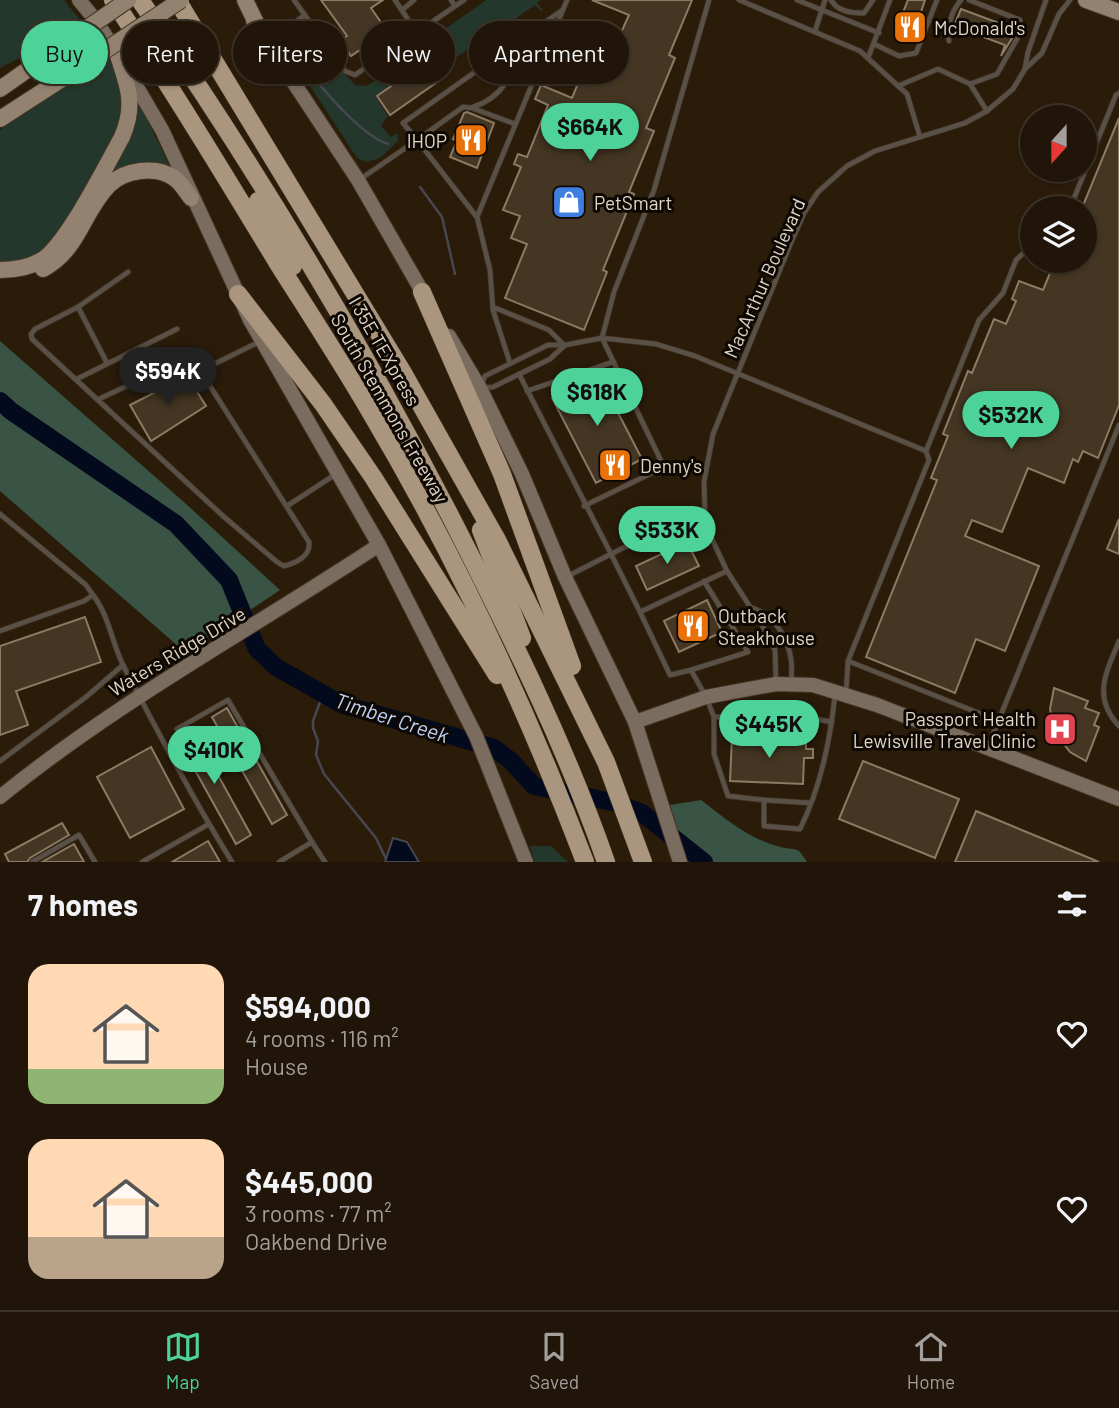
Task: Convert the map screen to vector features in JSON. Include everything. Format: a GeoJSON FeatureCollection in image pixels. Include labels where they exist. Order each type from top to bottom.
{"type":"FeatureCollection","features":[{"type":"Feature","properties":{"kind":"highway","name":"South Stemmons Freeway"},"geometry":{"type":"LineString","coordinates":[[113,0],[372,414],[461,579],[534,734],[585,862]]}},
{"type":"Feature","properties":{"kind":"highway"},"geometry":{"type":"LineString","coordinates":[[140,0],[155,21]]}},
{"type":"Feature","properties":{"kind":"highway"},"geometry":{"type":"LineString","coordinates":[[163,0],[188,18]]}},
{"type":"Feature","properties":{"kind":"highway","name":"South Stemmons Freeway"},"geometry":{"type":"LineString","coordinates":[[179,0],[456,464],[533,610],[606,762],[643,862]]}},
{"type":"Feature","properties":{"kind":"highway"},"geometry":{"type":"LineString","coordinates":[[196,84],[372,414]]}},
{"type":"Feature","properties":{"kind":"highway","name":"I 35E TEXpress"},"geometry":{"type":"LineString","coordinates":[[197,84],[337,309],[392,404],[487,589],[572,769],[606,862]]}},
{"type":"Feature","properties":{"kind":"highway"},"geometry":{"type":"LineString","coordinates":[[422,292],[502,474],[606,762]]}},
{"type":"Feature","properties":{"kind":"highway"},"geometry":{"type":"LineString","coordinates":[[238,294],[323,404],[373,477],[534,734]]}},
{"type":"Feature","properties":{"kind":"highway"},"geometry":{"type":"LineString","coordinates":[[456,464],[572,769]]}},
{"type":"Feature","properties":{"kind":"main road"},"geometry":{"type":"LineString","coordinates":[[79,0],[117,53],[162,130],[191,198],[261,341],[379,545],[476,736],[525,859]]}},
{"type":"Feature","properties":{"kind":"main road"},"geometry":{"type":"LineString","coordinates":[[98,21],[128,0]]}},
{"type":"Feature","properties":{"kind":"main road"},"geometry":{"type":"LineString","coordinates":[[0,118],[179,0]]}},
{"type":"Feature","properties":{"kind":"main road"},"geometry":{"type":"LineString","coordinates":[[239,0],[253,21]]}},
{"type":"Feature","properties":{"kind":"main road"},"geometry":{"type":"LineString","coordinates":[[244,0],[255,21]]}},
{"type":"Feature","properties":{"kind":"main road"},"geometry":{"type":"LineString","coordinates":[[1086,0],[1119,12]]}},
{"type":"Feature","properties":{"kind":"main road"},"geometry":{"type":"LineString","coordinates":[[0,270],[22,267],[43,259],[60,242],[122,137],[131,107],[129,89],[117,53]]}},
{"type":"Feature","properties":{"kind":"main road"},"geometry":{"type":"LineString","coordinates":[[0,77],[21,73]]}},
{"type":"Feature","properties":{"kind":"main road"},"geometry":{"type":"LineString","coordinates":[[0,89],[21,74]]}},
{"type":"Feature","properties":{"kind":"main road"},"geometry":{"type":"LineString","coordinates":[[295,84],[358,180],[480,388],[522,474],[565,577],[635,722],[680,862]]}},
{"type":"Feature","properties":{"kind":"main road"},"geometry":{"type":"LineString","coordinates":[[0,279],[25,276],[56,261],[72,245],[108,186],[125,175],[144,170],[160,172],[175,178],[191,198]]}},
{"type":"Feature","properties":{"kind":"main road","name":"Waters Ridge Drive"},"geometry":{"type":"LineString","coordinates":[[0,797],[57,751],[139,695],[292,603],[379,545]]}},
{"type":"Feature","properties":{"kind":"main road"},"geometry":{"type":"LineString","coordinates":[[635,722],[706,697],[784,684],[813,685],[841,693],[1119,799]]}},
{"type":"Feature","properties":{"kind":"lane"},"geometry":{"type":"LineString","coordinates":[[294,0],[345,71],[355,75],[361,71]]}},
{"type":"Feature","properties":{"kind":"lane"},"geometry":{"type":"LineString","coordinates":[[395,0],[409,21]]}},
{"type":"Feature","properties":{"kind":"lane"},"geometry":{"type":"LineString","coordinates":[[402,10],[414,0]]}},
{"type":"Feature","properties":{"kind":"lane"},"geometry":{"type":"LineString","coordinates":[[451,0],[455,6]]}},
{"type":"Feature","properties":{"kind":"lane"},"geometry":{"type":"LineString","coordinates":[[434,21],[464,0]]}},
{"type":"Feature","properties":{"kind":"lane"},"geometry":{"type":"LineString","coordinates":[[477,217],[567,0]]}},
{"type":"Feature","properties":{"kind":"lane"},"geometry":{"type":"LineString","coordinates":[[664,467],[602,338],[614,292],[654,190],[709,0]]}},
{"type":"Feature","properties":{"kind":"lane"},"geometry":{"type":"LineString","coordinates":[[739,0],[860,51],[907,94],[920,137]]}},
{"type":"Feature","properties":{"kind":"lane"},"geometry":{"type":"LineString","coordinates":[[797,0],[879,33]]}},
{"type":"Feature","properties":{"kind":"lane"},"geometry":{"type":"LineString","coordinates":[[815,31],[825,0]]}},
{"type":"Feature","properties":{"kind":"lane"},"geometry":{"type":"LineString","coordinates":[[831,0],[835,6],[851,13],[864,13],[873,0]]}},
{"type":"Feature","properties":{"kind":"lane"},"geometry":{"type":"LineString","coordinates":[[868,58],[890,0]]}},
{"type":"Feature","properties":{"kind":"lane"},"geometry":{"type":"LineString","coordinates":[[874,44],[899,56],[916,53],[937,0]]}},
{"type":"Feature","properties":{"kind":"lane"},"geometry":{"type":"LineString","coordinates":[[949,41],[947,31],[961,0]]}},
{"type":"Feature","properties":{"kind":"lane"},"geometry":{"type":"LineString","coordinates":[[969,0],[1020,20],[1020,32],[997,74],[970,85]]}},
{"type":"Feature","properties":{"kind":"lane"},"geometry":{"type":"LineString","coordinates":[[1025,69],[1046,0]]}},
{"type":"Feature","properties":{"kind":"lane","name":"MacArthur Boulevard"},"geometry":{"type":"LineString","coordinates":[[784,684],[775,650],[713,543],[705,517],[704,469],[713,434],[790,245],[804,213],[818,192],[847,166],[863,156],[952,128],[987,111],[1013,89],[1025,69],[1042,53],[1059,14],[1070,0]]}},
{"type":"Feature","properties":{"kind":"lane"},"geometry":{"type":"LineString","coordinates":[[546,21],[563,9]]}},
{"type":"Feature","properties":{"kind":"lane"},"geometry":{"type":"LineString","coordinates":[[293,21],[305,15]]}},
{"type":"Feature","properties":{"kind":"lane"},"geometry":{"type":"LineString","coordinates":[[898,86],[939,69],[970,85],[987,111]]}},
{"type":"Feature","properties":{"kind":"lane"},"geometry":{"type":"LineString","coordinates":[[469,76],[403,123],[477,217],[490,270],[494,307],[510,363]]}},
{"type":"Feature","properties":{"kind":"lane"},"geometry":{"type":"LineString","coordinates":[[472,108],[484,104],[506,84]]}},
{"type":"Feature","properties":{"kind":"lane"},"geometry":{"type":"LineString","coordinates":[[1075,196],[1119,93]]}},
{"type":"Feature","properties":{"kind":"lane"},"geometry":{"type":"LineString","coordinates":[[358,180],[463,107],[515,124]]}},
{"type":"Feature","properties":{"kind":"lane"},"geometry":{"type":"LineString","coordinates":[[764,800],[764,826],[800,829],[824,767],[832,722],[848,661],[929,460],[926,451],[979,320],[1003,293],[1020,256]]}},
{"type":"Feature","properties":{"kind":"lane"},"geometry":{"type":"LineString","coordinates":[[99,399],[191,356],[287,506],[309,542],[310,549],[291,564],[284,566],[223,516],[32,340],[35,329],[78,307],[128,272]]}},
{"type":"Feature","properties":{"kind":"lane"},"geometry":{"type":"LineString","coordinates":[[78,307],[107,363]]}},
{"type":"Feature","properties":{"kind":"lane"},"geometry":{"type":"LineString","coordinates":[[494,307],[548,330],[565,345]]}},
{"type":"Feature","properties":{"kind":"lane"},"geometry":{"type":"LineString","coordinates":[[77,379],[177,329]]}},
{"type":"Feature","properties":{"kind":"lane"},"geometry":{"type":"LineString","coordinates":[[565,345],[550,359],[493,387],[480,388],[485,376],[548,345],[565,345],[602,338],[671,347],[926,451]]}},
{"type":"Feature","properties":{"kind":"lane"},"geometry":{"type":"LineString","coordinates":[[202,370],[261,341]]}},
{"type":"Feature","properties":{"kind":"lane"},"geometry":{"type":"LineString","coordinates":[[527,391],[613,362]]}},
{"type":"Feature","properties":{"kind":"lane"},"geometry":{"type":"LineString","coordinates":[[519,374],[670,676],[748,652],[704,582]]}},
{"type":"Feature","properties":{"kind":"lane"},"geometry":{"type":"LineString","coordinates":[[987,748],[1119,425]]}},
{"type":"Feature","properties":{"kind":"lane"},"geometry":{"type":"LineString","coordinates":[[584,506],[664,467],[704,469]]}},
{"type":"Feature","properties":{"kind":"lane"},"geometry":{"type":"LineString","coordinates":[[287,506],[337,472]]}},
{"type":"Feature","properties":{"kind":"lane"},"geometry":{"type":"LineString","coordinates":[[0,514],[86,585],[102,606],[122,665],[232,862]]}},
{"type":"Feature","properties":{"kind":"lane"},"geometry":{"type":"LineString","coordinates":[[565,577],[673,523],[705,517]]}},
{"type":"Feature","properties":{"kind":"lane"},"geometry":{"type":"LineString","coordinates":[[640,612],[727,571]]}},
{"type":"Feature","properties":{"kind":"lane"},"geometry":{"type":"LineString","coordinates":[[0,631],[84,601],[93,595]]}},
{"type":"Feature","properties":{"kind":"lane","name":"MacArthur Boulevard"},"geometry":{"type":"LineString","coordinates":[[748,607],[762,611],[772,618],[784,634],[793,666],[784,684]]}},
{"type":"Feature","properties":{"kind":"lane"},"geometry":{"type":"LineString","coordinates":[[1119,641],[1104,678],[1103,694],[1109,715],[1119,726]]}},
{"type":"Feature","properties":{"kind":"lane"},"geometry":{"type":"LineString","coordinates":[[848,661],[999,721]]}},
{"type":"Feature","properties":{"kind":"lane"},"geometry":{"type":"LineString","coordinates":[[0,761],[86,697],[122,665]]}},
{"type":"Feature","properties":{"kind":"lane"},"geometry":{"type":"LineString","coordinates":[[691,670],[714,717],[713,754],[728,796],[811,803]]}},
{"type":"Feature","properties":{"kind":"lane"},"geometry":{"type":"LineString","coordinates":[[177,729],[228,699],[325,862]]}},
{"type":"Feature","properties":{"kind":"lane"},"geometry":{"type":"LineString","coordinates":[[714,717],[798,716],[832,722]]}},
{"type":"Feature","properties":{"kind":"lane"},"geometry":{"type":"LineString","coordinates":[[142,862],[209,824]]}},
{"type":"Feature","properties":{"kind":"lane"},"geometry":{"type":"LineString","coordinates":[[32,862],[79,835],[95,862]]}},
{"type":"Feature","properties":{"kind":"lane"},"geometry":{"type":"LineString","coordinates":[[279,862],[312,842]]}},
{"type":"Feature","properties":{"kind":"green space"},"geometry":{"type":"Polygon","coordinates":[[[0,0],[64,0],[79,19],[21,21],[21,57],[0,68],[0,0]]]}},
{"type":"Feature","properties":{"kind":"green space"},"geometry":{"type":"Polygon","coordinates":[[[486,0],[541,0],[537,3],[543,10],[535,5],[512,21],[469,21],[469,49],[455,58],[455,22],[486,0]]]}},
{"type":"Feature","properties":{"kind":"green space"},"geometry":{"type":"Polygon","coordinates":[[[108,57],[119,75],[123,100],[115,135],[48,250],[26,262],[0,261],[0,130],[68,84],[108,84],[108,57]]]}},
{"type":"Feature","properties":{"kind":"green space"},"geometry":{"type":"Polygon","coordinates":[[[347,76],[355,85],[393,84],[375,96],[388,116],[381,126],[391,137],[397,133],[398,141],[380,158],[367,162],[357,158],[309,84],[347,84],[347,76]]]}},
{"type":"Feature","properties":{"kind":"green space"},"geometry":{"type":"Polygon","coordinates":[[[136,104],[142,109],[170,167],[108,181],[136,104]]]}},
{"type":"Feature","properties":{"kind":"green space"},"geometry":{"type":"Polygon","coordinates":[[[0,341],[280,590],[186,653],[0,491],[0,341]]]}},
{"type":"Feature","properties":{"kind":"green space"},"geometry":{"type":"Polygon","coordinates":[[[701,800],[749,834],[770,844],[799,851],[807,862],[687,862],[670,805],[701,800]]]}},
{"type":"Feature","properties":{"kind":"green space"},"geometry":{"type":"Polygon","coordinates":[[[530,846],[551,846],[568,862],[534,862],[530,846]]]}},
{"type":"Feature","properties":{"kind":"water"},"geometry":{"type":"Polygon","coordinates":[[[393,838],[407,842],[419,862],[385,862],[393,838]]]}},
{"type":"Feature","properties":{"kind":"building"},"geometry":{"type":"Polygon","coordinates":[[[321,0],[383,0],[371,8],[380,21],[361,21],[361,49],[351,56],[347,50],[347,21],[336,21],[321,0]]]}},
{"type":"Feature","properties":{"kind":"building"},"geometry":{"type":"Polygon","coordinates":[[[592,0],[692,0],[669,55],[675,58],[646,128],[654,131],[629,192],[634,194],[603,270],[607,272],[584,330],[505,298],[527,244],[511,238],[520,216],[503,210],[521,167],[514,164],[518,154],[527,157],[548,105],[535,99],[541,85],[572,98],[578,84],[629,84],[629,21],[626,21],[629,15],[592,0]]]}},
{"type":"Feature","properties":{"kind":"building","name":"McDonald's"},"geometry":{"type":"Polygon","coordinates":[[[908,0],[925,0],[911,42],[898,37],[906,17],[902,15],[908,0]]]}},
{"type":"Feature","properties":{"kind":"building"},"geometry":{"type":"Polygon","coordinates":[[[961,9],[1007,26],[1005,30],[1014,35],[1001,56],[1005,45],[954,26],[961,9]]]}},
{"type":"Feature","properties":{"kind":"building"},"geometry":{"type":"Polygon","coordinates":[[[394,84],[434,84],[390,115],[377,96],[394,84]]]}},
{"type":"Feature","properties":{"kind":"building","name":"IHOP"},"geometry":{"type":"Polygon","coordinates":[[[464,113],[494,123],[477,168],[450,157],[457,141],[453,139],[464,113]]]}},
{"type":"Feature","properties":{"kind":"building"},"geometry":{"type":"Polygon","coordinates":[[[1119,118],[1119,405],[1098,458],[1083,451],[1078,462],[1073,459],[1064,483],[1028,468],[1002,532],[972,520],[965,536],[1039,566],[1005,651],[976,639],[955,693],[866,657],[937,480],[931,478],[948,436],[943,434],[968,371],[972,373],[994,319],[1006,324],[1016,301],[1012,299],[1019,281],[1043,290],[1050,273],[1097,273],[1097,196],[1087,196],[1093,182],[1097,182],[1097,172],[1119,118]]]}},
{"type":"Feature","properties":{"kind":"building"},"geometry":{"type":"Polygon","coordinates":[[[598,374],[642,459],[596,483],[552,398],[598,374]]]}},
{"type":"Feature","properties":{"kind":"building"},"geometry":{"type":"Polygon","coordinates":[[[187,376],[206,406],[151,441],[130,405],[187,376]]]}},
{"type":"Feature","properties":{"kind":"building"},"geometry":{"type":"Polygon","coordinates":[[[1119,519],[1119,554],[1107,549],[1119,519]]]}},
{"type":"Feature","properties":{"kind":"building"},"geometry":{"type":"Polygon","coordinates":[[[687,542],[699,566],[647,590],[636,566],[687,542]]]}},
{"type":"Feature","properties":{"kind":"building","name":"Outback Steakhouse"},"geometry":{"type":"Polygon","coordinates":[[[707,600],[722,632],[679,652],[664,621],[707,600]]]}},
{"type":"Feature","properties":{"kind":"building"},"geometry":{"type":"Polygon","coordinates":[[[85,617],[101,662],[16,691],[28,725],[0,735],[0,646],[85,617]]]}},
{"type":"Feature","properties":{"kind":"building"},"geometry":{"type":"Polygon","coordinates":[[[1054,688],[1088,701],[1085,708],[1099,713],[1094,725],[1099,727],[1086,761],[1070,752],[1054,731],[1050,709],[1054,688]]]}},
{"type":"Feature","properties":{"kind":"building"},"geometry":{"type":"Polygon","coordinates":[[[227,708],[287,815],[272,824],[212,717],[227,708]]]}},
{"type":"Feature","properties":{"kind":"building"},"geometry":{"type":"Polygon","coordinates":[[[192,728],[251,835],[236,844],[176,736],[192,728]]]}},
{"type":"Feature","properties":{"kind":"building"},"geometry":{"type":"Polygon","coordinates":[[[732,737],[806,740],[806,749],[813,749],[813,758],[804,758],[803,784],[730,781],[732,737]]]}},
{"type":"Feature","properties":{"kind":"building"},"geometry":{"type":"Polygon","coordinates":[[[151,747],[184,809],[130,838],[97,777],[151,747]]]}},
{"type":"Feature","properties":{"kind":"building"},"geometry":{"type":"Polygon","coordinates":[[[863,761],[959,799],[935,858],[839,819],[863,761]]]}},
{"type":"Feature","properties":{"kind":"building"},"geometry":{"type":"Polygon","coordinates":[[[976,811],[1099,862],[955,862],[976,811]]]}},
{"type":"Feature","properties":{"kind":"building"},"geometry":{"type":"Polygon","coordinates":[[[62,823],[69,835],[27,862],[9,862],[5,854],[62,823]]]}},
{"type":"Feature","properties":{"kind":"building"},"geometry":{"type":"Polygon","coordinates":[[[208,841],[220,862],[172,862],[208,841]]]}},
{"type":"Feature","properties":{"kind":"building"},"geometry":{"type":"Polygon","coordinates":[[[74,844],[84,862],[42,862],[74,844]]]}},
{"type":"Feature","properties":{"kind":"waterway"},"geometry":{"type":"LineString","coordinates":[[320,84],[365,131],[388,144]]}},
{"type":"Feature","properties":{"kind":"waterway"},"geometry":{"type":"LineString","coordinates":[[420,187],[442,217],[455,274]]}},
{"type":"Feature","properties":{"kind":"waterway","name":"Timber Creek"},"geometry":{"type":"LineString","coordinates":[[0,401],[176,524],[229,580],[257,649],[276,667],[341,704],[494,748],[511,761],[534,786],[617,803],[642,813],[704,862]]}},
{"type":"Feature","properties":{"kind":"waterway"},"geometry":{"type":"LineString","coordinates":[[323,694],[313,721],[318,741],[316,755],[324,774],[376,838],[386,859]]}},
{"type":"Feature","properties":{"kind":"place","name":"McDonald's"},"geometry":{"type":"Point","coordinates":[910,27]}},
{"type":"Feature","properties":{"kind":"place","name":"IHOP"},"geometry":{"type":"Point","coordinates":[471,140]}},
{"type":"Feature","properties":{"kind":"place","name":"PetSmart"},"geometry":{"type":"Point","coordinates":[569,202]}},
{"type":"Feature","properties":{"kind":"place","name":"Denny's"},"geometry":{"type":"Point","coordinates":[615,465]}},
{"type":"Feature","properties":{"kind":"place","name":"Outback Steakhouse"},"geometry":{"type":"Point","coordinates":[693,626]}},
{"type":"Feature","properties":{"kind":"place","name":"Passport Health Lewisville Travel Clinic"},"geometry":{"type":"Point","coordinates":[1060,729]}}]}
